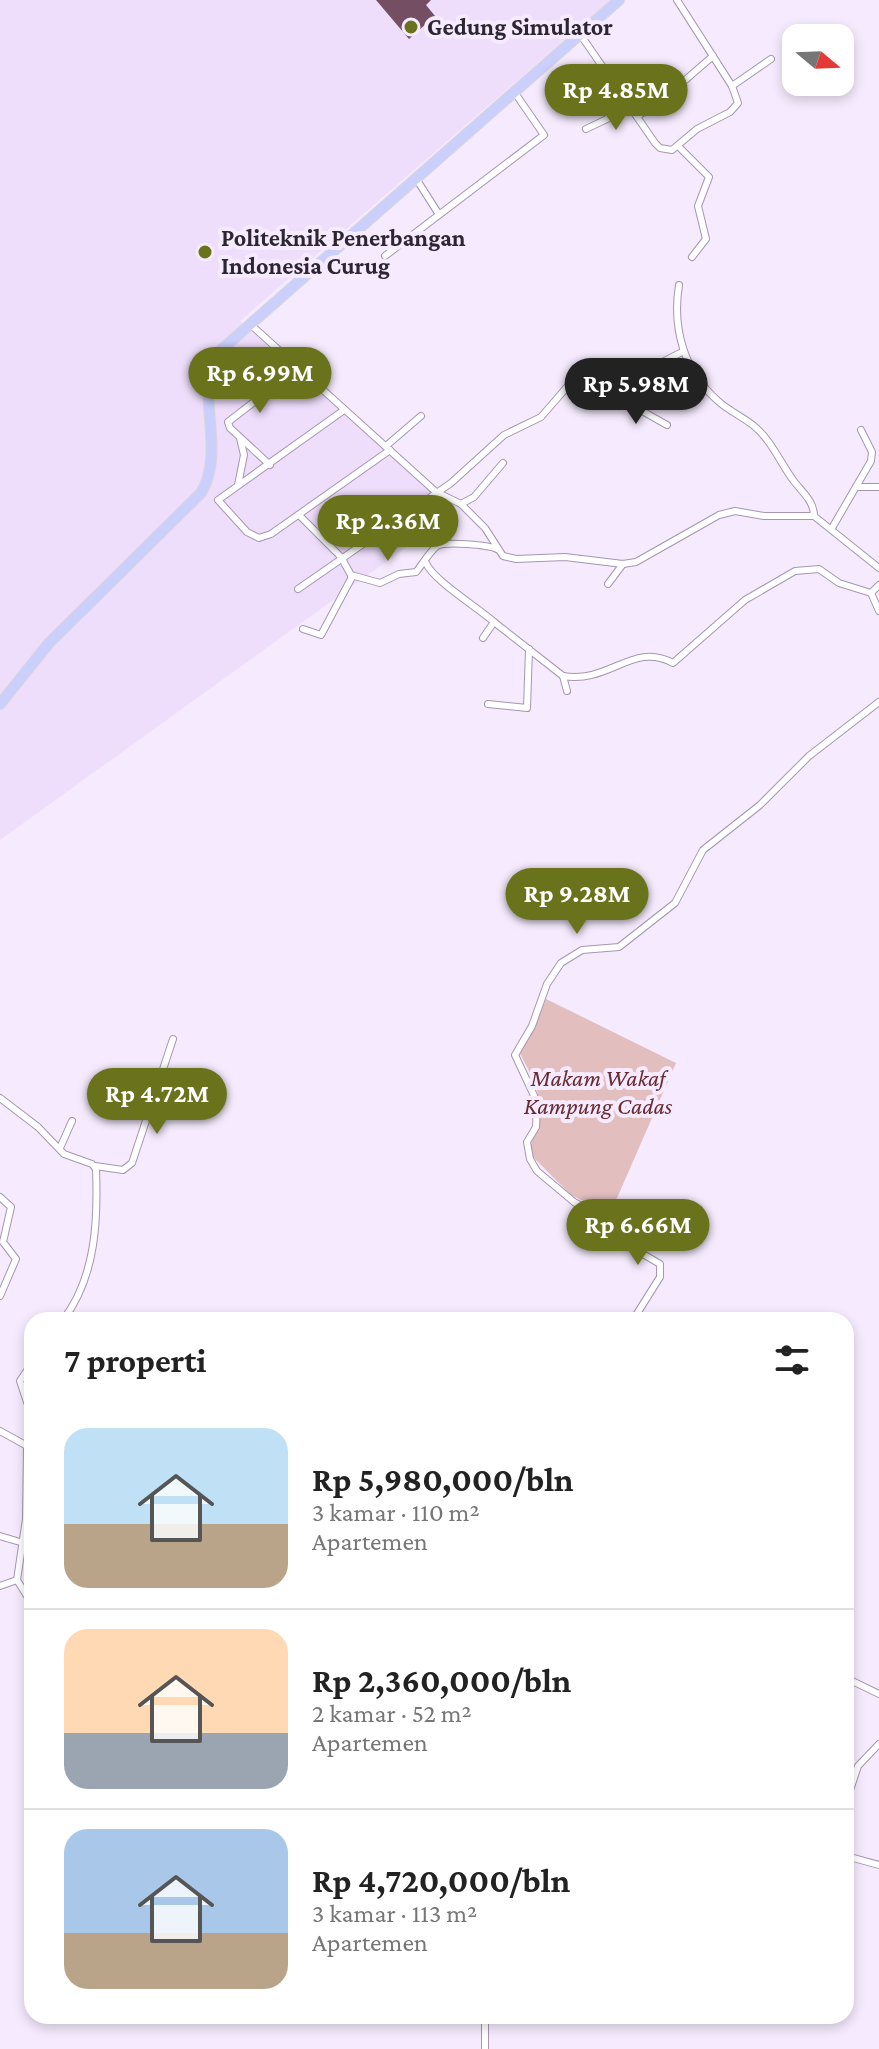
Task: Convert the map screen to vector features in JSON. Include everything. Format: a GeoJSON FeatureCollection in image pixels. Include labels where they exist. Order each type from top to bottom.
{"type":"FeatureCollection","features":[{"type":"Feature","properties":{"kind":"main road"},"geometry":{"type":"LineString","coordinates":[[0,704],[49,643],[201,493],[210,475],[212,457],[211,367],[221,350],[619,0]]}},
{"type":"Feature","properties":{"kind":"street"},"geometry":{"type":"LineString","coordinates":[[580,34],[655,143],[667,150],[736,108],[738,103],[732,86],[677,0]]}},
{"type":"Feature","properties":{"kind":"street"},"geometry":{"type":"LineString","coordinates":[[638,116],[661,101],[713,56]]}},
{"type":"Feature","properties":{"kind":"street"},"geometry":{"type":"LineString","coordinates":[[732,86],[771,59]]}},
{"type":"Feature","properties":{"kind":"street"},"geometry":{"type":"LineString","coordinates":[[385,256],[544,135],[514,92]]}},
{"type":"Feature","properties":{"kind":"street"},"geometry":{"type":"LineString","coordinates":[[586,129],[632,107]]}},
{"type":"Feature","properties":{"kind":"street"},"geometry":{"type":"LineString","coordinates":[[678,146],[709,177],[698,206],[706,239],[692,257]]}},
{"type":"Feature","properties":{"kind":"street"},"geometry":{"type":"LineString","coordinates":[[417,180],[438,213]]}},
{"type":"Feature","properties":{"kind":"street"},"geometry":{"type":"LineString","coordinates":[[679,285],[675,304],[682,352],[713,396],[754,426],[769,442],[779,462],[812,502],[814,516]]}},
{"type":"Feature","properties":{"kind":"street"},"geometry":{"type":"LineString","coordinates":[[250,324],[436,492],[461,504],[485,528],[503,556],[516,559],[565,557],[623,564],[651,555],[727,512],[814,516],[879,568]]}},
{"type":"Feature","properties":{"kind":"street"},"geometry":{"type":"LineString","coordinates":[[621,399],[647,370],[682,352]]}},
{"type":"Feature","properties":{"kind":"street"},"geometry":{"type":"LineString","coordinates":[[270,465],[230,428],[228,422],[298,368]]}},
{"type":"Feature","properties":{"kind":"street"},"geometry":{"type":"LineString","coordinates":[[298,589],[436,492],[504,435],[541,417],[580,372],[667,425]]}},
{"type":"Feature","properties":{"kind":"street"},"geometry":{"type":"LineString","coordinates":[[344,410],[270,465],[214,499],[255,537],[264,537],[300,516],[388,448],[421,416]]}},
{"type":"Feature","properties":{"kind":"street"},"geometry":{"type":"LineString","coordinates":[[832,528],[872,455],[861,430]]}},
{"type":"Feature","properties":{"kind":"street"},"geometry":{"type":"LineString","coordinates":[[238,486],[244,455],[240,438]]}},
{"type":"Feature","properties":{"kind":"street"},"geometry":{"type":"LineString","coordinates":[[461,504],[474,497],[503,463]]}},
{"type":"Feature","properties":{"kind":"street"},"geometry":{"type":"LineString","coordinates":[[856,487],[879,486]]}},
{"type":"Feature","properties":{"kind":"street"},"geometry":{"type":"LineString","coordinates":[[300,516],[341,557],[351,575],[351,582],[324,631],[317,635],[303,629]]}},
{"type":"Feature","properties":{"kind":"street"},"geometry":{"type":"LineString","coordinates":[[351,575],[383,583],[399,574],[416,572],[426,563],[433,550],[442,544],[486,545],[498,549]]}},
{"type":"Feature","properties":{"kind":"street"},"geometry":{"type":"LineString","coordinates":[[426,563],[434,576],[471,601],[563,676],[579,679],[601,674],[632,656],[665,658],[673,663],[745,600],[795,571],[819,569],[839,583],[871,593],[879,611]]}},
{"type":"Feature","properties":{"kind":"street"},"geometry":{"type":"LineString","coordinates":[[608,584],[623,564]]}},
{"type":"Feature","properties":{"kind":"street"},"geometry":{"type":"LineString","coordinates":[[871,593],[879,585]]}},
{"type":"Feature","properties":{"kind":"street"},"geometry":{"type":"LineString","coordinates":[[483,638],[494,622]]}},
{"type":"Feature","properties":{"kind":"street"},"geometry":{"type":"LineString","coordinates":[[488,704],[527,708],[529,649]]}},
{"type":"Feature","properties":{"kind":"street"},"geometry":{"type":"LineString","coordinates":[[563,676],[567,691]]}},
{"type":"Feature","properties":{"kind":"street"},"geometry":{"type":"LineString","coordinates":[[638,1312],[660,1277],[660,1264],[619,1240],[603,1218],[574,1202],[533,1165],[527,1142],[536,1127],[537,1102],[517,1064],[516,1053],[532,1026],[547,984],[561,963],[582,950],[619,947],[675,903],[683,894],[703,850],[760,805],[809,756],[879,702]]}},
{"type":"Feature","properties":{"kind":"street"},"geometry":{"type":"LineString","coordinates":[[1,1101],[38,1127],[71,1158],[123,1170],[132,1163],[173,1039]]}},
{"type":"Feature","properties":{"kind":"street"},"geometry":{"type":"LineString","coordinates":[[60,1148],[72,1121]]}},
{"type":"Feature","properties":{"kind":"street"},"geometry":{"type":"LineString","coordinates":[[67,1312],[83,1281],[93,1247],[95,1166]]}},
{"type":"Feature","properties":{"kind":"street"},"geometry":{"type":"LineString","coordinates":[[0,1197],[11,1207],[3,1242],[16,1260],[0,1296]]}},
{"type":"Feature","properties":{"kind":"street"},"geometry":{"type":"LineString","coordinates":[[0,1431],[24,1441]]}},
{"type":"Feature","properties":{"kind":"street"},"geometry":{"type":"LineString","coordinates":[[24,1532],[20,1542],[17,1580],[24,1591]]}},
{"type":"Feature","properties":{"kind":"street"},"geometry":{"type":"LineString","coordinates":[[0,1536],[20,1542]]}},
{"type":"Feature","properties":{"kind":"street"},"geometry":{"type":"LineString","coordinates":[[0,1586],[17,1580]]}},
{"type":"Feature","properties":{"kind":"street"},"geometry":{"type":"LineString","coordinates":[[854,1683],[879,1694]]}},
{"type":"Feature","properties":{"kind":"street"},"geometry":{"type":"LineString","coordinates":[[854,1770],[879,1744]]}},
{"type":"Feature","properties":{"kind":"street"},"geometry":{"type":"LineString","coordinates":[[854,1858],[879,1865]]}},
{"type":"Feature","properties":{"kind":"street"},"geometry":{"type":"LineString","coordinates":[[485,2024],[485,2049]]}},
{"type":"Feature","properties":{"kind":"shaded area"},"geometry":{"type":"Polygon","coordinates":[[[0,0],[610,0],[240,321],[454,513],[0,840],[0,0]]]}},
{"type":"Feature","properties":{"kind":"green space","name":"Makam Wakaf Kampung Cadas"},"geometry":{"type":"Polygon","coordinates":[[[546,999],[676,1063],[610,1214],[571,1195],[530,1154],[540,1115],[539,1096],[518,1050],[537,1022],[546,999]]]}},
{"type":"Feature","properties":{"kind":"building","name":"Gedung Simulator"},"geometry":{"type":"Polygon","coordinates":[[[376,0],[431,0],[426,5],[435,16],[409,39],[376,0]]]}},
{"type":"Feature","properties":{"kind":"place","name":"Gedung Simulator"},"geometry":{"type":"Point","coordinates":[411,27]}},
{"type":"Feature","properties":{"kind":"place","name":"Politeknik Penerbangan Indonesia Curug"},"geometry":{"type":"Point","coordinates":[205,252]}}]}
